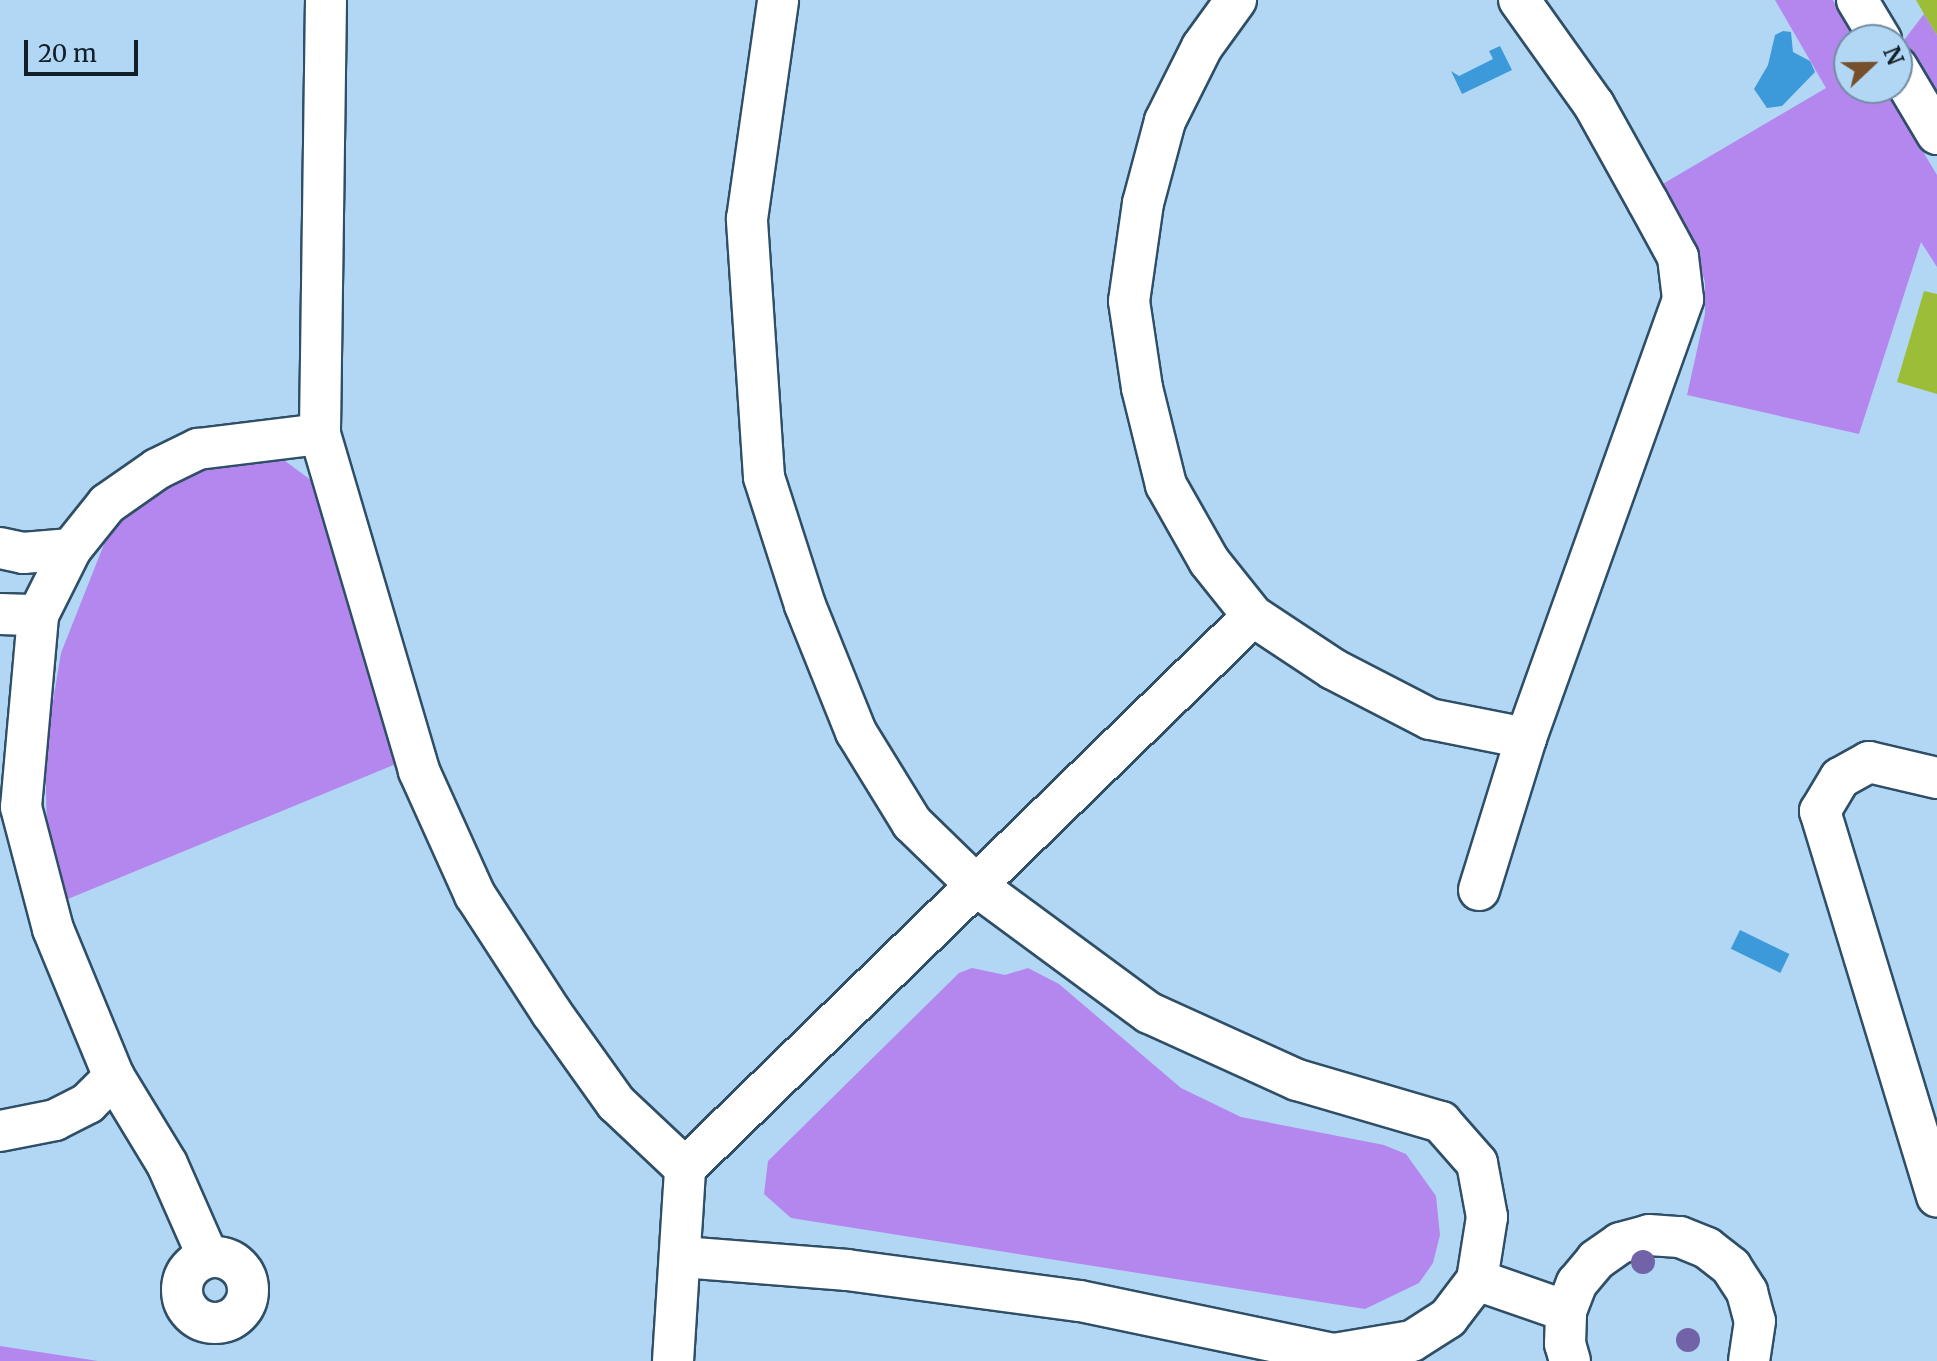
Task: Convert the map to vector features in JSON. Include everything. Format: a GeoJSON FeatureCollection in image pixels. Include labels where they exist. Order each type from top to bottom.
{"type":"FeatureCollection","features":[{"type":"Feature","properties":{"kind":"street"},"geometry":{"type":"LineString","coordinates":[[326,0],[320,434],[419,771],[475,895],[616,1103],[685,1168]]}},
{"type":"Feature","properties":{"kind":"street"},"geometry":{"type":"LineString","coordinates":[[682,1257],[847,1270],[1080,1301],[1334,1354],[1412,1341],[1448,1318],[1477,1280],[1487,1217],[1477,1163],[1441,1122],[1297,1080],[1149,1013],[978,887],[912,823],[856,732],[805,605],[764,477],[747,219],[778,0]]}},
{"type":"Feature","properties":{"kind":"street"},"geometry":{"type":"LineString","coordinates":[[1236,0],[1202,47],[1165,121],[1143,203],[1129,301],[1142,388],[1166,485],[1209,561],[1253,616],[1333,669],[1430,719],[1526,738]]}},
{"type":"Feature","properties":{"kind":"street"},"geometry":{"type":"LineString","coordinates":[[1479,890],[1526,738],[1683,299],[1678,257],[1648,202],[1594,105],[1519,0]]}},
{"type":"Feature","properties":{"kind":"street"},"geometry":{"type":"LineString","coordinates":[[1857,0],[1871,24]]}},
{"type":"Feature","properties":{"kind":"street"},"geometry":{"type":"LineString","coordinates":[[1913,94],[1937,134]]}},
{"type":"Feature","properties":{"kind":"street"},"geometry":{"type":"LineString","coordinates":[[208,1257],[167,1164],[114,1077],[53,929],[21,807],[19,614],[107,504],[157,469],[198,449],[320,434]]}},
{"type":"Feature","properties":{"kind":"street"},"geometry":{"type":"LineString","coordinates":[[0,548],[23,553],[71,549]]}},
{"type":"Feature","properties":{"kind":"street"},"geometry":{"type":"LineString","coordinates":[[673,1361],[682,1257],[685,1168],[978,887],[1253,616]]}},
{"type":"Feature","properties":{"kind":"street"},"geometry":{"type":"LineString","coordinates":[[1937,778],[1869,762],[1840,778],[1820,811],[1937,1197]]}},
{"type":"Feature","properties":{"kind":"street"},"geometry":{"type":"LineString","coordinates":[[0,1131],[55,1120],[88,1103],[114,1077]]}},
{"type":"Feature","properties":{"kind":"street"},"geometry":{"type":"LineString","coordinates":[[1570,1361],[1565,1344],[1566,1311],[1577,1283],[1596,1260],[1620,1243],[1649,1235],[1680,1237],[1707,1248],[1731,1267],[1747,1292],[1755,1321],[1749,1361]]}},
{"type":"Feature","properties":{"kind":"street"},"geometry":{"type":"LineString","coordinates":[[1477,1280],[1566,1311]]}},
{"type":"Feature","properties":{"kind":"shaded area"},"geometry":{"type":"Polygon","coordinates":[[[1775,0],[1833,0],[1847,24],[1833,24],[1833,104],[1895,104],[1937,175],[1937,267],[1921,242],[1859,434],[1687,395],[1705,314],[1705,282],[1696,253],[1661,185],[1826,88],[1775,0]]]}},
{"type":"Feature","properties":{"kind":"shaded area"},"geometry":{"type":"Polygon","coordinates":[[[1924,14],[1937,35],[1937,96],[1913,55],[1913,28],[1924,14]]]}},
{"type":"Feature","properties":{"kind":"shaded area"},"geometry":{"type":"Polygon","coordinates":[[[281,458],[323,489],[346,601],[396,764],[63,901],[47,831],[45,749],[61,653],[110,529],[164,484],[205,461],[281,458]]]}},
{"type":"Feature","properties":{"kind":"shaded area"},"geometry":{"type":"Polygon","coordinates":[[[972,968],[1005,975],[1028,968],[1059,984],[1181,1088],[1241,1117],[1384,1145],[1406,1154],[1436,1196],[1440,1235],[1433,1263],[1419,1283],[1365,1309],[791,1218],[764,1194],[768,1161],[959,973],[972,968]]]}},
{"type":"Feature","properties":{"kind":"shaded area"},"geometry":{"type":"Polygon","coordinates":[[[0,1346],[98,1361],[0,1361],[0,1346]]]}},
{"type":"Feature","properties":{"kind":"water"},"geometry":{"type":"Polygon","coordinates":[[[1783,31],[1791,32],[1793,52],[1810,61],[1815,72],[1782,106],[1767,108],[1754,89],[1768,65],[1775,35],[1783,31]]]}},
{"type":"Feature","properties":{"kind":"water"},"geometry":{"type":"Polygon","coordinates":[[[1500,46],[1512,70],[1462,94],[1451,71],[1459,76],[1493,59],[1489,51],[1500,46]]]}},
{"type":"Feature","properties":{"kind":"water"},"geometry":{"type":"Polygon","coordinates":[[[1740,930],[1789,954],[1780,973],[1731,949],[1740,930]]]}},
{"type":"Feature","properties":{"kind":"building"},"geometry":{"type":"Polygon","coordinates":[[[1916,0],[1937,0],[1937,35],[1924,14],[1916,0]]]}},
{"type":"Feature","properties":{"kind":"building"},"geometry":{"type":"Polygon","coordinates":[[[1924,291],[1937,294],[1937,394],[1897,382],[1924,291]]]}}]}
